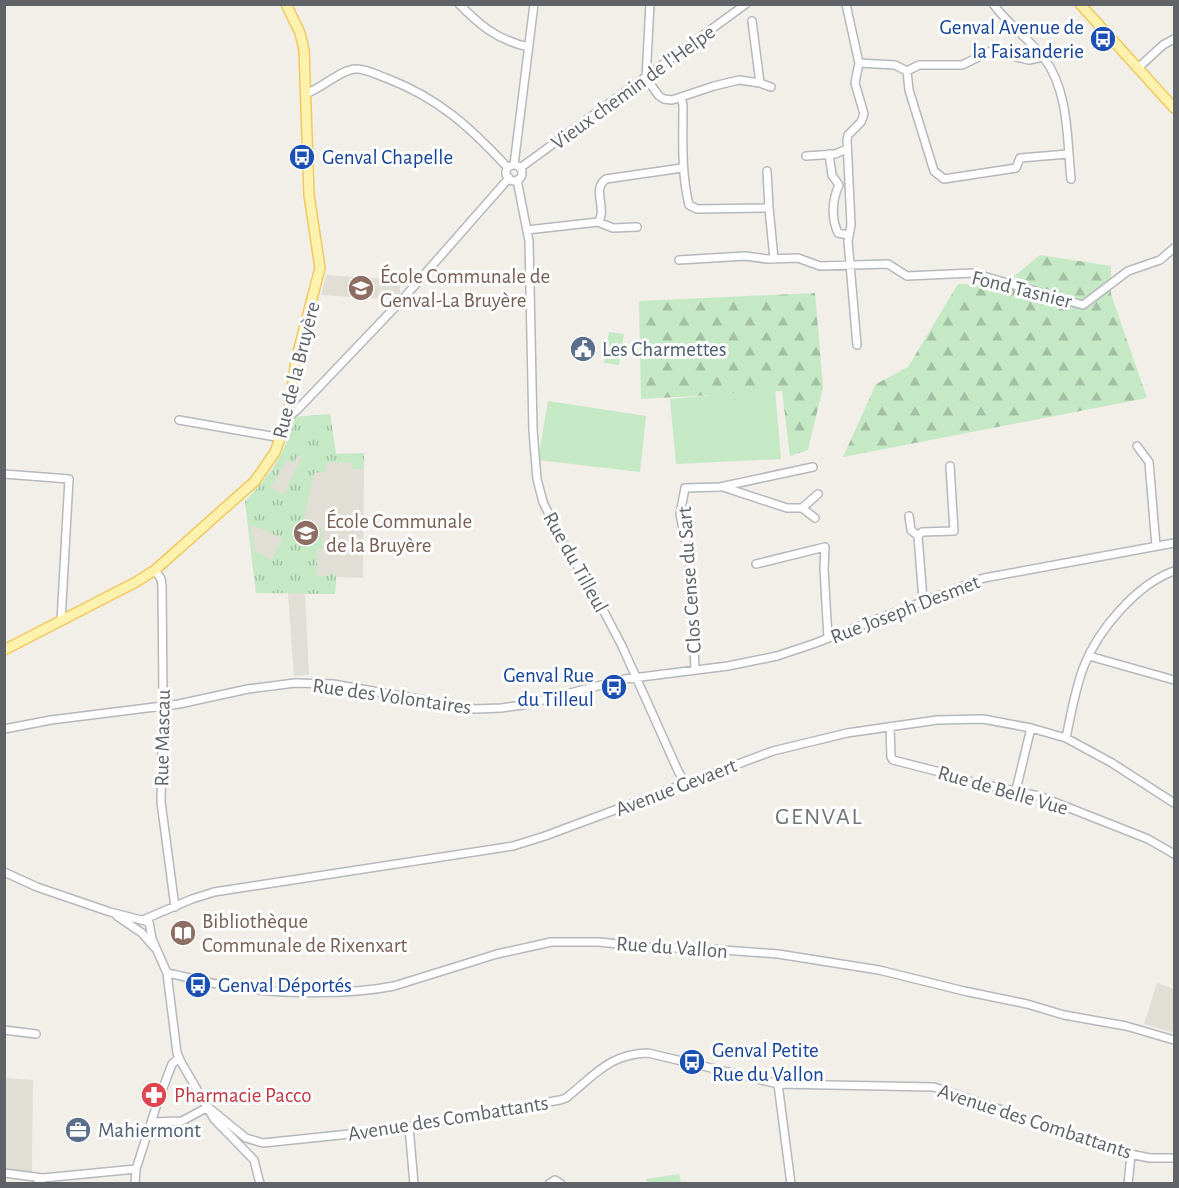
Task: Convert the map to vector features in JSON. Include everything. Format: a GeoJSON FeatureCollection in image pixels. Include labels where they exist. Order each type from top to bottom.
{"type":"FeatureCollection","features":[{"type":"Feature","properties":{"kind":"main road","name":"Rue de la Bruyère"},"geometry":{"type":"LineString","coordinates":[[280,4],[295,36],[305,94]]}},
{"type":"Feature","properties":{"kind":"main road","name":"Rue de la Bruyère"},"geometry":{"type":"LineString","coordinates":[[4,650],[155,570],[255,481],[267,466],[282,438],[288,417],[296,360],[320,268],[309,195],[304,50],[300,33],[286,4]]}},
{"type":"Feature","properties":{"kind":"main road"},"geometry":{"type":"LineString","coordinates":[[1080,4],[1174,108]]}},
{"type":"Feature","properties":{"kind":"street"},"geometry":{"type":"LineString","coordinates":[[459,4],[483,28],[500,39],[528,47]]}},
{"type":"Feature","properties":{"kind":"street"},"geometry":{"type":"LineString","coordinates":[[513,179],[507,175],[514,167],[534,4]]}},
{"type":"Feature","properties":{"kind":"street"},"geometry":{"type":"LineString","coordinates":[[650,4],[646,78],[653,90],[664,99],[681,97],[739,80],[771,87]]}},
{"type":"Feature","properties":{"kind":"street","name":"Vieux chemin de l'Helpe"},"geometry":{"type":"LineString","coordinates":[[514,167],[646,78],[737,7],[746,4]]}},
{"type":"Feature","properties":{"kind":"street"},"geometry":{"type":"LineString","coordinates":[[846,4],[859,63],[855,83],[864,114],[861,122],[849,135],[847,149],[850,225],[848,235],[857,345]]}},
{"type":"Feature","properties":{"kind":"street"},"geometry":{"type":"LineString","coordinates":[[993,4],[1043,57],[1057,82],[1062,102],[1071,179]]}},
{"type":"Feature","properties":{"kind":"street"},"geometry":{"type":"LineString","coordinates":[[752,21],[760,83]]}},
{"type":"Feature","properties":{"kind":"street"},"geometry":{"type":"LineString","coordinates":[[1138,68],[1163,45],[1174,39]]}},
{"type":"Feature","properties":{"kind":"street"},"geometry":{"type":"LineString","coordinates":[[907,71],[919,65],[962,65],[991,51],[1029,60],[1043,57]]}},
{"type":"Feature","properties":{"kind":"street"},"geometry":{"type":"LineString","coordinates":[[859,63],[895,65],[907,71]]}},
{"type":"Feature","properties":{"kind":"street"},"geometry":{"type":"LineString","coordinates":[[288,417],[386,317],[513,179],[522,175],[444,108],[410,88],[375,74],[362,70],[348,71],[322,87],[305,94]]}},
{"type":"Feature","properties":{"kind":"street"},"geometry":{"type":"LineString","coordinates":[[907,71],[909,90],[934,171],[944,179],[1016,168],[1020,158],[1068,154]]}},
{"type":"Feature","properties":{"kind":"street"},"geometry":{"type":"LineString","coordinates":[[681,97],[684,138],[682,168],[689,204],[693,208],[769,208]]}},
{"type":"Feature","properties":{"kind":"street"},"geometry":{"type":"LineString","coordinates":[[806,156],[829,154],[847,149]]}},
{"type":"Feature","properties":{"kind":"street"},"geometry":{"type":"LineString","coordinates":[[829,154],[832,175],[839,185]]}},
{"type":"Feature","properties":{"kind":"street"},"geometry":{"type":"LineString","coordinates":[[598,222],[602,216],[599,188],[601,182],[606,179],[682,168]]}},
{"type":"Feature","properties":{"kind":"street"},"geometry":{"type":"LineString","coordinates":[[767,171],[774,259]]}},
{"type":"Feature","properties":{"kind":"street","name":"Rue du Tilleul"},"geometry":{"type":"LineString","coordinates":[[513,179],[527,230],[531,285],[533,430],[537,479],[543,502],[560,537],[606,614],[679,773],[686,783]]}},
{"type":"Feature","properties":{"kind":"street"},"geometry":{"type":"LineString","coordinates":[[839,185],[848,183]]}},
{"type":"Feature","properties":{"kind":"street"},"geometry":{"type":"LineString","coordinates":[[839,185],[833,200],[835,225],[838,233],[842,236],[848,235]]}},
{"type":"Feature","properties":{"kind":"street"},"geometry":{"type":"LineString","coordinates":[[527,230],[598,222],[613,228],[637,227]]}},
{"type":"Feature","properties":{"kind":"street","name":"Fond Tasnier"},"geometry":{"type":"LineString","coordinates":[[679,260],[745,256],[774,259],[798,258],[820,266],[888,264],[907,276],[982,274],[1083,305],[1128,271],[1160,260],[1174,248]]}},
{"type":"Feature","properties":{"kind":"street"},"geometry":{"type":"LineString","coordinates":[[179,420],[282,438]]}},
{"type":"Feature","properties":{"kind":"street"},"geometry":{"type":"LineString","coordinates":[[1137,446],[1149,462],[1156,546]]}},
{"type":"Feature","properties":{"kind":"street"},"geometry":{"type":"LineString","coordinates":[[918,536],[922,532],[954,531],[950,466]]}},
{"type":"Feature","properties":{"kind":"street"},"geometry":{"type":"LineString","coordinates":[[720,486],[813,467]]}},
{"type":"Feature","properties":{"kind":"street"},"geometry":{"type":"LineString","coordinates":[[4,474],[69,479],[61,621]]}},
{"type":"Feature","properties":{"kind":"street"},"geometry":{"type":"LineString","coordinates":[[720,486],[787,508],[802,508],[815,518]]}},
{"type":"Feature","properties":{"kind":"street","name":"Clos Cense du Sart"},"geometry":{"type":"LineString","coordinates":[[695,669],[690,563],[680,514],[683,491],[685,488],[720,486]]}},
{"type":"Feature","properties":{"kind":"street"},"geometry":{"type":"LineString","coordinates":[[802,508],[818,494]]}},
{"type":"Feature","properties":{"kind":"street"},"geometry":{"type":"LineString","coordinates":[[909,516],[911,530],[918,536],[923,600]]}},
{"type":"Feature","properties":{"kind":"street","name":"Rue Joseph Desmet"},"geometry":{"type":"LineString","coordinates":[[636,678],[759,660],[793,652],[923,600],[993,576],[1174,543]]}},
{"type":"Feature","properties":{"kind":"street"},"geometry":{"type":"LineString","coordinates":[[756,564],[825,547],[828,638]]}},
{"type":"Feature","properties":{"kind":"street","name":"Rue Mascau"},"geometry":{"type":"LineString","coordinates":[[155,570],[161,579],[162,586],[161,802],[175,907]]}},
{"type":"Feature","properties":{"kind":"street"},"geometry":{"type":"LineString","coordinates":[[1066,738],[1077,687],[1089,656],[1110,624],[1143,588],[1174,571]]}},
{"type":"Feature","properties":{"kind":"street"},"geometry":{"type":"LineString","coordinates":[[1089,656],[1174,680]]}},
{"type":"Feature","properties":{"kind":"street","name":"Rue des Volontaires"},"geometry":{"type":"LineString","coordinates":[[4,729],[51,720],[163,706],[267,686],[304,682],[333,684],[475,709],[524,705],[636,678]]}},
{"type":"Feature","properties":{"kind":"street","name":"Avenue Gevaert"},"geometry":{"type":"LineString","coordinates":[[146,924],[192,899],[222,891],[365,871],[513,846],[545,837],[686,783],[792,746],[930,721],[983,719],[1031,728],[1066,738],[1090,750],[1174,804]]}},
{"type":"Feature","properties":{"kind":"street","name":"Rue de Belle Vue"},"geometry":{"type":"LineString","coordinates":[[890,727],[893,760],[963,780],[1039,796],[1127,830],[1174,854]]}},
{"type":"Feature","properties":{"kind":"street"},"geometry":{"type":"LineString","coordinates":[[1016,790],[1031,728]]}},
{"type":"Feature","properties":{"kind":"street"},"geometry":{"type":"LineString","coordinates":[[4,872],[37,887],[146,924],[168,973],[179,1058],[214,1119],[254,1160],[260,1184]]}},
{"type":"Feature","properties":{"kind":"street"},"geometry":{"type":"LineString","coordinates":[[110,912],[140,932]]}},
{"type":"Feature","properties":{"kind":"street"},"geometry":{"type":"LineString","coordinates":[[140,932],[146,924]]}},
{"type":"Feature","properties":{"kind":"street"},"geometry":{"type":"LineString","coordinates":[[146,924],[136,926],[156,949]]}},
{"type":"Feature","properties":{"kind":"street","name":"Rue du Vallon"},"geometry":{"type":"LineString","coordinates":[[168,973],[242,988],[333,992],[394,986],[497,954],[551,942],[599,942],[647,947],[711,949],[778,954],[879,970],[1064,1014],[1125,1026],[1174,1040]]}},
{"type":"Feature","properties":{"kind":"street"},"geometry":{"type":"LineString","coordinates":[[4,1030],[36,1034]]}},
{"type":"Feature","properties":{"kind":"street","name":"Avenue des Combattants"},"geometry":{"type":"LineString","coordinates":[[208,1107],[246,1138],[263,1143],[409,1127],[560,1100],[566,1098],[614,1060],[634,1053],[648,1053],[778,1084],[934,1087],[1110,1150],[1150,1158],[1174,1158]]}},
{"type":"Feature","properties":{"kind":"street"},"geometry":{"type":"LineString","coordinates":[[135,1184],[136,1169],[144,1141],[171,1064],[179,1058]]}},
{"type":"Feature","properties":{"kind":"street"},"geometry":{"type":"LineString","coordinates":[[778,1084],[791,1184]]}},
{"type":"Feature","properties":{"kind":"street"},"geometry":{"type":"LineString","coordinates":[[152,1122],[182,1121],[208,1107]]}},
{"type":"Feature","properties":{"kind":"street"},"geometry":{"type":"LineString","coordinates":[[409,1127],[414,1184]]}},
{"type":"Feature","properties":{"kind":"street"},"geometry":{"type":"LineString","coordinates":[[1128,1184],[1131,1155]]}},
{"type":"Feature","properties":{"kind":"street"},"geometry":{"type":"LineString","coordinates":[[4,1173],[40,1181],[136,1169]]}},
{"type":"Feature","properties":{"kind":"street"},"geometry":{"type":"LineString","coordinates":[[549,1184],[555,1180],[561,1184]]}},
{"type":"Feature","properties":{"kind":"shaded area","name":"École Communale de Genval-La Bruyère"},"geometry":{"type":"Polygon","coordinates":[[[326,275],[401,280],[399,300],[321,295],[326,275]]]}},
{"type":"Feature","properties":{"kind":"shaded area","name":"École Communale de la Bruyère"},"geometry":{"type":"Polygon","coordinates":[[[330,414],[336,454],[364,453],[363,578],[336,577],[335,594],[305,594],[309,675],[294,676],[288,593],[256,593],[245,501],[267,479],[282,454],[289,442],[295,417],[330,414]]]}},
{"type":"Feature","properties":{"kind":"shaded area"},"geometry":{"type":"Polygon","coordinates":[[[1157,983],[1174,989],[1174,1033],[1144,1024],[1157,983]]]}},
{"type":"Feature","properties":{"kind":"shaded area"},"geometry":{"type":"Polygon","coordinates":[[[4,1078],[33,1080],[32,1172],[5,1170],[4,1078]]]}},
{"type":"Feature","properties":{"kind":"green space"},"geometry":{"type":"Polygon","coordinates":[[[1040,255],[1111,266],[1111,294],[1147,398],[843,457],[876,384],[908,367],[958,284],[1003,285],[1040,255]]]}},
{"type":"Feature","properties":{"kind":"green space"},"geometry":{"type":"Polygon","coordinates":[[[815,293],[823,387],[808,450],[790,456],[782,391],[641,399],[639,301],[815,293]]]}},
{"type":"Feature","properties":{"kind":"green space"},"geometry":{"type":"Polygon","coordinates":[[[609,332],[624,334],[619,365],[604,363],[609,332]]]}},
{"type":"Feature","properties":{"kind":"green space"},"geometry":{"type":"Polygon","coordinates":[[[775,389],[781,459],[676,464],[670,399],[775,389]]]}},
{"type":"Feature","properties":{"kind":"green space"},"geometry":{"type":"Polygon","coordinates":[[[548,401],[646,416],[640,472],[538,460],[548,401]]]}},
{"type":"Feature","properties":{"kind":"green space"},"geometry":{"type":"Polygon","coordinates":[[[330,414],[336,454],[364,453],[364,469],[352,469],[352,463],[326,462],[325,472],[314,473],[303,524],[321,529],[323,549],[317,549],[317,576],[329,576],[329,572],[332,572],[336,577],[335,594],[256,593],[245,501],[262,482],[282,453],[295,417],[330,414]],[[298,456],[293,463],[287,460],[270,488],[284,494],[302,456],[298,456]],[[250,524],[255,551],[272,560],[282,538],[250,524]]]}},
{"type":"Feature","properties":{"kind":"green space"},"geometry":{"type":"Polygon","coordinates":[[[679,1174],[681,1183],[647,1183],[646,1179],[679,1174]]]}},
{"type":"Feature","properties":{"kind":"place","name":"Genval Avenue de la Faisanderie"},"geometry":{"type":"Point","coordinates":[1103,39]}},
{"type":"Feature","properties":{"kind":"place","name":"Genval Chapelle"},"geometry":{"type":"Point","coordinates":[302,157]}},
{"type":"Feature","properties":{"kind":"place","name":"École Communale de Genval-La Bruyère"},"geometry":{"type":"Point","coordinates":[361,288]}},
{"type":"Feature","properties":{"kind":"place","name":"Les Charmettes"},"geometry":{"type":"Point","coordinates":[583,349]}},
{"type":"Feature","properties":{"kind":"place","name":"École Communale de la Bruyère"},"geometry":{"type":"Point","coordinates":[306,533]}},
{"type":"Feature","properties":{"kind":"place","name":"Genval Rue du Tilleul"},"geometry":{"type":"Point","coordinates":[614,687]}},
{"type":"Feature","properties":{"kind":"place","name":"Bibliothèque Communale de Rixenxart"},"geometry":{"type":"Point","coordinates":[183,933]}},
{"type":"Feature","properties":{"kind":"place","name":"Genval Déportés"},"geometry":{"type":"Point","coordinates":[198,985]}},
{"type":"Feature","properties":{"kind":"place","name":"Genval Petite Rue du Vallon"},"geometry":{"type":"Point","coordinates":[692,1062]}},
{"type":"Feature","properties":{"kind":"place","name":"Pharmacie Pacco"},"geometry":{"type":"Point","coordinates":[154,1095]}},
{"type":"Feature","properties":{"kind":"place","name":"Mahiermont"},"geometry":{"type":"Point","coordinates":[78,1130]}},
{"type":"Feature","properties":{"kind":"district","name":"GENVAL"},"geometry":{"type":"Point","coordinates":[819,816]}}]}
